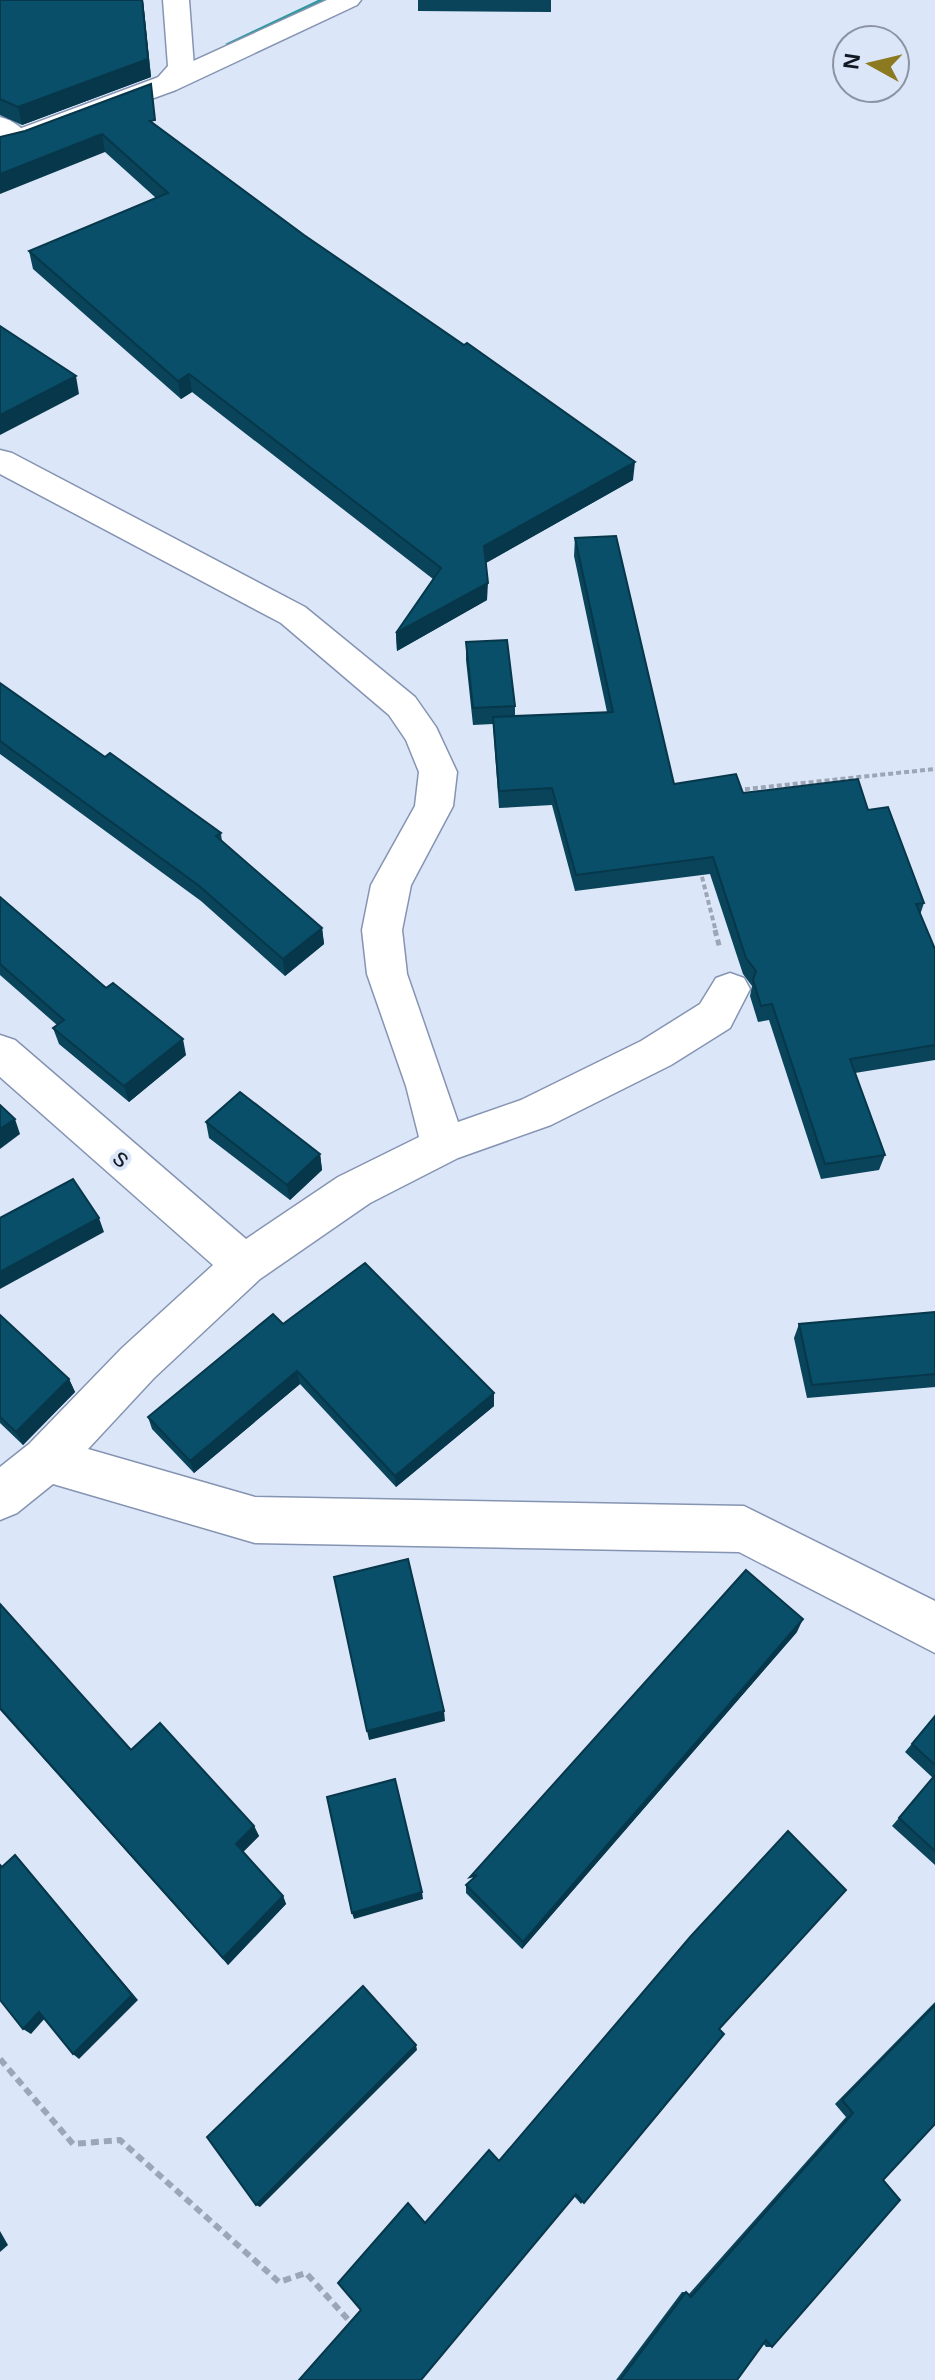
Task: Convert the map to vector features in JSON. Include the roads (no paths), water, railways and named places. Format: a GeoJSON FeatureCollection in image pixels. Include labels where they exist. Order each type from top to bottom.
{"type":"FeatureCollection","features":[{"type":"Feature","properties":{"kind":"street"},"geometry":{"type":"LineString","coordinates":[[166,84],[181,67],[176,0]]}},
{"type":"Feature","properties":{"kind":"street"},"geometry":{"type":"LineString","coordinates":[[6,137],[166,84],[348,0]]}},
{"type":"Feature","properties":{"kind":"street"},"geometry":{"type":"LineString","coordinates":[[0,460],[293,615],[402,706],[423,736],[438,772],[434,806],[391,885],[382,930],[387,974],[427,1086],[443,1145]]}},
{"type":"Feature","properties":{"kind":"street"},"geometry":{"type":"LineString","coordinates":[[0,1497],[46,1460],[138,1363],[244,1265],[354,1190],[443,1145],[536,1113],[656,1053],[715,1016],[730,989]]}},
{"type":"Feature","properties":{"kind":"street","name":"s"},"geometry":{"type":"LineString","coordinates":[[0,1052],[244,1265]]}},
{"type":"Feature","properties":{"kind":"street"},"geometry":{"type":"LineString","coordinates":[[46,1460],[255,1520],[744,1529],[935,1628]]}},
{"type":"Feature","properties":{"kind":"waterway"},"geometry":{"type":"LineString","coordinates":[[230,44],[326,0]]}}]}
